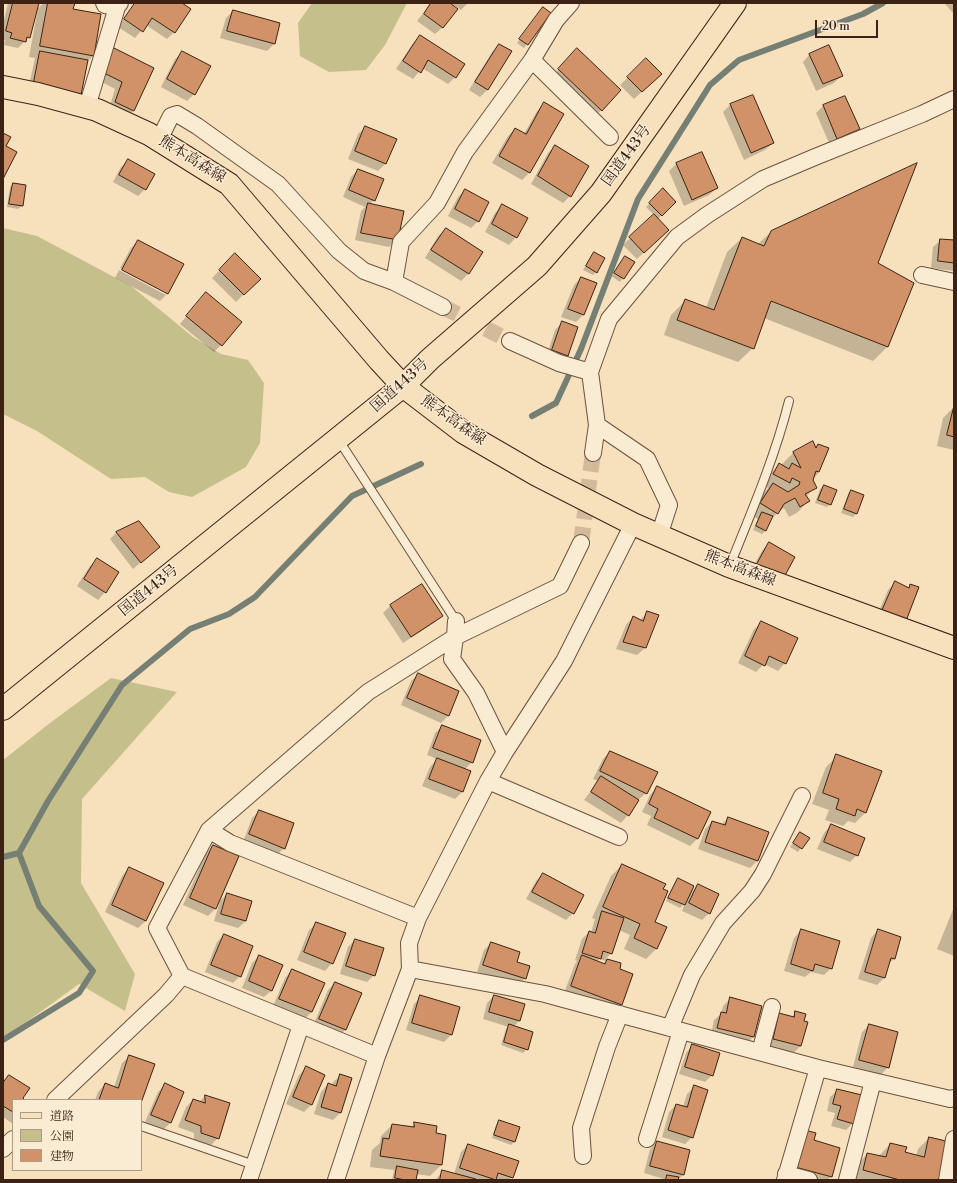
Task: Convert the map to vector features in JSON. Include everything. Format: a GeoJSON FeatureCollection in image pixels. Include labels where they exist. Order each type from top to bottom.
{"type":"FeatureCollection","features":[{"type":"Feature","properties":{"kind":"main road","name":"国道443号"},"geometry":{"type":"LineString","coordinates":[[3,709],[403,386],[430,360],[537,266],[601,193],[735,3]]}},
{"type":"Feature","properties":{"kind":"main road","name":"熊本高森線"},"geometry":{"type":"LineString","coordinates":[[3,87],[38,94],[97,110],[149,134],[229,184],[379,360],[403,386],[463,432],[536,475],[659,536],[729,566],[954,648]]}},
{"type":"Feature","properties":{"kind":"street"},"geometry":{"type":"LineString","coordinates":[[394,282],[401,242],[437,203],[465,152],[532,60],[556,20],[571,3]]}},
{"type":"Feature","properties":{"kind":"street"},"geometry":{"type":"LineString","coordinates":[[87,108],[114,4]]}},
{"type":"Feature","properties":{"kind":"street"},"geometry":{"type":"LineString","coordinates":[[532,60],[610,137]]}},
{"type":"Feature","properties":{"kind":"street"},"geometry":{"type":"LineString","coordinates":[[593,453],[596,425],[586,371],[609,319],[677,237],[763,179],[922,114],[954,99]]}},
{"type":"Feature","properties":{"kind":"street"},"geometry":{"type":"LineString","coordinates":[[158,140],[171,116],[178,114],[278,184],[339,251],[364,271],[394,282],[443,307]]}},
{"type":"Feature","properties":{"kind":"street"},"geometry":{"type":"LineString","coordinates":[[922,275],[954,282]]}},
{"type":"Feature","properties":{"kind":"street"},"geometry":{"type":"LineString","coordinates":[[510,340],[565,365],[586,371]]}},
{"type":"Feature","properties":{"kind":"street"},"geometry":{"type":"LineString","coordinates":[[596,425],[647,459],[669,505],[659,536]]}},
{"type":"Feature","properties":{"kind":"street"},"geometry":{"type":"LineString","coordinates":[[336,1180],[377,1056],[410,969],[409,943],[418,918],[488,781],[564,661],[633,524]]}},
{"type":"Feature","properties":{"kind":"street"},"geometry":{"type":"LineString","coordinates":[[377,1056],[182,976],[157,928],[210,830],[368,692],[455,629],[560,586],[581,543]]}},
{"type":"Feature","properties":{"kind":"street"},"geometry":{"type":"LineString","coordinates":[[455,629],[452,659],[476,693],[505,752]]}},
{"type":"Feature","properties":{"kind":"street"},"geometry":{"type":"LineString","coordinates":[[488,781],[619,837]]}},
{"type":"Feature","properties":{"kind":"street"},"geometry":{"type":"LineString","coordinates":[[647,1139],[692,975],[723,923],[752,891],[763,874],[802,796]]}},
{"type":"Feature","properties":{"kind":"street"},"geometry":{"type":"LineString","coordinates":[[210,830],[230,843],[418,918]]}},
{"type":"Feature","properties":{"kind":"street"},"geometry":{"type":"LineString","coordinates":[[410,969],[544,994],[818,1068],[950,1099],[954,1098]]}},
{"type":"Feature","properties":{"kind":"street"},"geometry":{"type":"LineString","coordinates":[[59,1099],[166,995],[182,976]]}},
{"type":"Feature","properties":{"kind":"street"},"geometry":{"type":"LineString","coordinates":[[760,1052],[772,1007]]}},
{"type":"Feature","properties":{"kind":"street"},"geometry":{"type":"LineString","coordinates":[[583,1156],[581,1128],[606,1047],[620,1014]]}},
{"type":"Feature","properties":{"kind":"street"},"geometry":{"type":"LineString","coordinates":[[251,1173],[300,1025]]}},
{"type":"Feature","properties":{"kind":"street"},"geometry":{"type":"LineString","coordinates":[[810,1180],[786,1177],[818,1068]]}},
{"type":"Feature","properties":{"kind":"street"},"geometry":{"type":"LineString","coordinates":[[847,1180],[873,1080]]}},
{"type":"Feature","properties":{"kind":"street"},"geometry":{"type":"LineString","coordinates":[[3,1149],[12,1140]]}},
{"type":"Feature","properties":{"kind":"street"},"geometry":{"type":"LineString","coordinates":[[947,1180],[954,1140]]}},
{"type":"Feature","properties":{"kind":"lane"},"geometry":{"type":"LineString","coordinates":[[729,566],[753,509],[782,432],[789,401]]}},
{"type":"Feature","properties":{"kind":"lane"},"geometry":{"type":"LineString","coordinates":[[338,439],[374,494],[455,629]]}},
{"type":"Feature","properties":{"kind":"lane"},"geometry":{"type":"LineString","coordinates":[[142,1126],[251,1173]]}},
{"type":"Feature","properties":{"kind":"green space"},"geometry":{"type":"Polygon","coordinates":[[[312,3],[407,3],[385,45],[366,70],[329,72],[300,56],[298,23],[312,3]]]}},
{"type":"Feature","properties":{"kind":"green space"},"geometry":{"type":"Polygon","coordinates":[[[3,228],[37,236],[131,286],[193,337],[221,354],[248,360],[264,383],[260,443],[246,467],[192,497],[169,492],[145,477],[111,479],[37,431],[3,414],[3,228]]]}},
{"type":"Feature","properties":{"kind":"green space"},"geometry":{"type":"Polygon","coordinates":[[[111,678],[177,692],[82,799],[81,883],[135,974],[125,1011],[79,984],[3,1039],[3,760],[111,678]]]}},
{"type":"Feature","properties":{"kind":"building"},"geometry":{"type":"Polygon","coordinates":[[[13,3],[39,3],[30,38],[27,37],[26,42],[10,38],[12,33],[6,31],[13,3]]]}},
{"type":"Feature","properties":{"kind":"building"},"geometry":{"type":"Polygon","coordinates":[[[48,3],[75,3],[73,9],[101,14],[94,56],[40,46],[48,3]]]}},
{"type":"Feature","properties":{"kind":"building"},"geometry":{"type":"Polygon","coordinates":[[[135,3],[182,3],[191,9],[175,33],[152,18],[143,32],[124,19],[135,3]]]}},
{"type":"Feature","properties":{"kind":"building"},"geometry":{"type":"Polygon","coordinates":[[[431,3],[450,3],[458,9],[443,28],[424,14],[431,3]]]}},
{"type":"Feature","properties":{"kind":"building"},"geometry":{"type":"Polygon","coordinates":[[[543,7],[551,13],[528,45],[519,39],[543,7]]]}},
{"type":"Feature","properties":{"kind":"building"},"geometry":{"type":"Polygon","coordinates":[[[233,10],[280,23],[275,44],[227,31],[233,10]]]}},
{"type":"Feature","properties":{"kind":"building"},"geometry":{"type":"Polygon","coordinates":[[[420,35],[465,64],[456,78],[428,60],[421,73],[403,61],[420,35]]]}},
{"type":"Feature","properties":{"kind":"building"},"geometry":{"type":"Polygon","coordinates":[[[499,44],[512,51],[488,90],[475,82],[499,44]]]}},
{"type":"Feature","properties":{"kind":"building"},"geometry":{"type":"Polygon","coordinates":[[[829,45],[843,76],[823,84],[809,54],[829,45]]]}},
{"type":"Feature","properties":{"kind":"building"},"geometry":{"type":"Polygon","coordinates":[[[114,48],[154,68],[134,111],[115,102],[122,82],[102,72],[114,48]]]}},
{"type":"Feature","properties":{"kind":"building"},"geometry":{"type":"Polygon","coordinates":[[[577,48],[621,90],[602,111],[558,69],[577,48]]]}},
{"type":"Feature","properties":{"kind":"building"},"geometry":{"type":"Polygon","coordinates":[[[40,51],[88,60],[81,95],[34,82],[40,51]]]}},
{"type":"Feature","properties":{"kind":"building"},"geometry":{"type":"Polygon","coordinates":[[[182,51],[211,66],[195,95],[167,79],[182,51]]]}},
{"type":"Feature","properties":{"kind":"building"},"geometry":{"type":"Polygon","coordinates":[[[646,58],[662,74],[642,92],[627,77],[646,58]]]}},
{"type":"Feature","properties":{"kind":"building"},"geometry":{"type":"Polygon","coordinates":[[[753,95],[774,143],[751,153],[730,104],[753,95]]]}},
{"type":"Feature","properties":{"kind":"building"},"geometry":{"type":"Polygon","coordinates":[[[845,96],[860,129],[837,139],[823,105],[845,96]]]}},
{"type":"Feature","properties":{"kind":"building"},"geometry":{"type":"Polygon","coordinates":[[[544,102],[564,114],[530,173],[499,156],[515,128],[526,134],[544,102]]]}},
{"type":"Feature","properties":{"kind":"building"},"geometry":{"type":"Polygon","coordinates":[[[365,126],[397,139],[386,164],[355,151],[365,126]]]}},
{"type":"Feature","properties":{"kind":"building"},"geometry":{"type":"Polygon","coordinates":[[[3,133],[11,137],[6,146],[17,152],[3,179],[3,133]]]}},
{"type":"Feature","properties":{"kind":"building"},"geometry":{"type":"Polygon","coordinates":[[[555,145],[589,166],[571,197],[538,176],[555,145]]]}},
{"type":"Feature","properties":{"kind":"building"},"geometry":{"type":"Polygon","coordinates":[[[702,152],[718,188],[692,200],[676,163],[702,152]]]}},
{"type":"Feature","properties":{"kind":"building"},"geometry":{"type":"Polygon","coordinates":[[[128,159],[155,174],[146,190],[119,175],[128,159]]]}},
{"type":"Feature","properties":{"kind":"building"},"geometry":{"type":"Polygon","coordinates":[[[917,163],[878,263],[914,283],[888,347],[771,301],[754,349],[677,320],[685,299],[714,310],[742,237],[764,246],[771,231],[917,163]]]}},
{"type":"Feature","properties":{"kind":"building"},"geometry":{"type":"Polygon","coordinates":[[[358,169],[384,179],[375,201],[349,190],[358,169]]]}},
{"type":"Feature","properties":{"kind":"building"},"geometry":{"type":"Polygon","coordinates":[[[13,183],[26,185],[23,206],[9,204],[13,183]]]}},
{"type":"Feature","properties":{"kind":"building"},"geometry":{"type":"Polygon","coordinates":[[[663,188],[676,202],[662,216],[649,203],[663,188]]]}},
{"type":"Feature","properties":{"kind":"building"},"geometry":{"type":"Polygon","coordinates":[[[465,189],[489,202],[479,222],[455,209],[465,189]]]}},
{"type":"Feature","properties":{"kind":"building"},"geometry":{"type":"Polygon","coordinates":[[[368,203],[404,211],[398,240],[361,233],[368,203]]]}},
{"type":"Feature","properties":{"kind":"building"},"geometry":{"type":"Polygon","coordinates":[[[502,204],[528,218],[517,238],[492,224],[502,204]]]}},
{"type":"Feature","properties":{"kind":"building"},"geometry":{"type":"Polygon","coordinates":[[[654,214],[669,230],[644,253],[629,237],[654,214]]]}},
{"type":"Feature","properties":{"kind":"building"},"geometry":{"type":"Polygon","coordinates":[[[446,228],[483,252],[469,274],[431,250],[446,228]]]}},
{"type":"Feature","properties":{"kind":"building"},"geometry":{"type":"Polygon","coordinates":[[[940,239],[954,240],[954,263],[938,261],[940,239]]]}},
{"type":"Feature","properties":{"kind":"building"},"geometry":{"type":"Polygon","coordinates":[[[138,240],[184,264],[168,294],[122,270],[138,240]]]}},
{"type":"Feature","properties":{"kind":"building"},"geometry":{"type":"Polygon","coordinates":[[[594,252],[605,258],[597,273],[586,266],[594,252]]]}},
{"type":"Feature","properties":{"kind":"building"},"geometry":{"type":"Polygon","coordinates":[[[235,253],[261,279],[244,295],[219,270],[235,253]]]}},
{"type":"Feature","properties":{"kind":"building"},"geometry":{"type":"Polygon","coordinates":[[[625,256],[635,262],[624,279],[614,273],[625,256]]]}},
{"type":"Feature","properties":{"kind":"building"},"geometry":{"type":"Polygon","coordinates":[[[581,277],[597,283],[584,315],[568,309],[581,277]]]}},
{"type":"Feature","properties":{"kind":"building"},"geometry":{"type":"Polygon","coordinates":[[[206,292],[242,322],[222,346],[186,316],[206,292]]]}},
{"type":"Feature","properties":{"kind":"building"},"geometry":{"type":"Polygon","coordinates":[[[562,321],[578,327],[568,356],[552,350],[562,321]]]}},
{"type":"Feature","properties":{"kind":"building"},"geometry":{"type":"Polygon","coordinates":[[[954,406],[954,437],[947,435],[954,406]]]}},
{"type":"Feature","properties":{"kind":"building"},"geometry":{"type":"Polygon","coordinates":[[[813,441],[816,448],[818,444],[829,448],[819,472],[816,471],[813,480],[817,488],[805,494],[810,501],[800,507],[795,498],[784,504],[778,514],[760,503],[773,483],[788,492],[799,485],[800,482],[792,478],[790,483],[773,474],[779,463],[789,469],[792,463],[801,468],[793,452],[813,441]]]}},
{"type":"Feature","properties":{"kind":"building"},"geometry":{"type":"Polygon","coordinates":[[[824,485],[837,490],[831,505],[818,500],[824,485]]]}},
{"type":"Feature","properties":{"kind":"building"},"geometry":{"type":"Polygon","coordinates":[[[851,490],[864,495],[857,514],[844,509],[851,490]]]}},
{"type":"Feature","properties":{"kind":"building"},"geometry":{"type":"Polygon","coordinates":[[[762,512],[773,516],[766,531],[756,526],[762,512]]]}},
{"type":"Feature","properties":{"kind":"building"},"geometry":{"type":"Polygon","coordinates":[[[139,521],[160,547],[141,563],[116,532],[139,521]]]}},
{"type":"Feature","properties":{"kind":"building"},"geometry":{"type":"Polygon","coordinates":[[[769,542],[795,557],[782,581],[756,566],[769,542]]]}},
{"type":"Feature","properties":{"kind":"building"},"geometry":{"type":"Polygon","coordinates":[[[97,558],[119,572],[106,593],[84,579],[97,558]]]}},
{"type":"Feature","properties":{"kind":"building"},"geometry":{"type":"Polygon","coordinates":[[[895,581],[909,588],[910,584],[919,587],[906,621],[882,611],[895,581]]]}},
{"type":"Feature","properties":{"kind":"building"},"geometry":{"type":"Polygon","coordinates":[[[422,584],[443,616],[411,637],[390,605],[422,584]]]}},
{"type":"Feature","properties":{"kind":"building"},"geometry":{"type":"Polygon","coordinates":[[[647,611],[659,615],[646,648],[623,642],[633,616],[643,621],[647,611]]]}},
{"type":"Feature","properties":{"kind":"building"},"geometry":{"type":"Polygon","coordinates":[[[761,621],[798,638],[786,664],[769,656],[765,666],[745,656],[761,621]]]}},
{"type":"Feature","properties":{"kind":"building"},"geometry":{"type":"Polygon","coordinates":[[[418,673],[459,691],[449,716],[407,698],[418,673]]]}},
{"type":"Feature","properties":{"kind":"building"},"geometry":{"type":"Polygon","coordinates":[[[442,725],[481,740],[473,763],[433,748],[442,725]]]}},
{"type":"Feature","properties":{"kind":"building"},"geometry":{"type":"Polygon","coordinates":[[[610,751],[658,772],[647,794],[600,771],[610,751]]]}},
{"type":"Feature","properties":{"kind":"building"},"geometry":{"type":"Polygon","coordinates":[[[836,754],[882,771],[866,813],[857,809],[855,816],[836,809],[839,799],[823,793],[836,754]]]}},
{"type":"Feature","properties":{"kind":"building"},"geometry":{"type":"Polygon","coordinates":[[[437,758],[471,771],[463,792],[429,779],[437,758]]]}},
{"type":"Feature","properties":{"kind":"building"},"geometry":{"type":"Polygon","coordinates":[[[601,776],[639,800],[629,816],[591,792],[601,776]]]}},
{"type":"Feature","properties":{"kind":"building"},"geometry":{"type":"Polygon","coordinates":[[[657,786],[711,812],[698,839],[654,818],[658,809],[649,804],[657,786]]]}},
{"type":"Feature","properties":{"kind":"building"},"geometry":{"type":"Polygon","coordinates":[[[259,810],[294,823],[285,849],[249,834],[259,810]]]}},
{"type":"Feature","properties":{"kind":"building"},"geometry":{"type":"Polygon","coordinates":[[[728,817],[769,832],[758,861],[705,842],[712,821],[725,825],[728,817]]]}},
{"type":"Feature","properties":{"kind":"building"},"geometry":{"type":"Polygon","coordinates":[[[831,824],[865,838],[858,856],[824,842],[831,824]]]}},
{"type":"Feature","properties":{"kind":"building"},"geometry":{"type":"Polygon","coordinates":[[[800,832],[810,838],[802,849],[793,843],[800,832]]]}},
{"type":"Feature","properties":{"kind":"building"},"geometry":{"type":"Polygon","coordinates":[[[213,845],[239,856],[216,909],[190,898],[213,845]]]}},
{"type":"Feature","properties":{"kind":"building"},"geometry":{"type":"Polygon","coordinates":[[[622,864],[666,884],[663,889],[668,891],[655,922],[667,927],[657,949],[634,938],[640,924],[603,907],[622,864]]]}},
{"type":"Feature","properties":{"kind":"building"},"geometry":{"type":"Polygon","coordinates":[[[129,867],[164,883],[146,921],[112,905],[129,867]]]}},
{"type":"Feature","properties":{"kind":"building"},"geometry":{"type":"Polygon","coordinates":[[[543,873],[584,895],[574,914],[532,892],[543,873]]]}},
{"type":"Feature","properties":{"kind":"building"},"geometry":{"type":"Polygon","coordinates":[[[678,878],[694,886],[685,905],[668,898],[678,878]]]}},
{"type":"Feature","properties":{"kind":"building"},"geometry":{"type":"Polygon","coordinates":[[[698,884],[719,894],[710,914],[689,903],[698,884]]]}},
{"type":"Feature","properties":{"kind":"building"},"geometry":{"type":"Polygon","coordinates":[[[227,893],[252,901],[246,921],[221,914],[227,893]]]}},
{"type":"Feature","properties":{"kind":"building"},"geometry":{"type":"Polygon","coordinates":[[[602,911],[624,918],[612,954],[603,951],[601,959],[582,953],[589,931],[595,933],[602,911]]]}},
{"type":"Feature","properties":{"kind":"building"},"geometry":{"type":"Polygon","coordinates":[[[316,922],[346,933],[333,964],[304,952],[316,922]]]}},
{"type":"Feature","properties":{"kind":"building"},"geometry":{"type":"Polygon","coordinates":[[[801,929],[840,941],[832,969],[815,964],[813,971],[791,964],[801,929]]]}},
{"type":"Feature","properties":{"kind":"building"},"geometry":{"type":"Polygon","coordinates":[[[878,929],[901,937],[895,959],[891,958],[885,978],[865,972],[878,929]]]}},
{"type":"Feature","properties":{"kind":"building"},"geometry":{"type":"Polygon","coordinates":[[[224,934],[253,946],[241,977],[211,965],[224,934]]]}},
{"type":"Feature","properties":{"kind":"building"},"geometry":{"type":"Polygon","coordinates":[[[355,939],[384,948],[375,976],[346,966],[355,939]]]}},
{"type":"Feature","properties":{"kind":"building"},"geometry":{"type":"Polygon","coordinates":[[[491,942],[520,952],[517,962],[530,966],[526,979],[483,965],[491,942]]]}},
{"type":"Feature","properties":{"kind":"building"},"geometry":{"type":"Polygon","coordinates":[[[259,955],[283,965],[272,991],[249,981],[259,955]]]}},
{"type":"Feature","properties":{"kind":"building"},"geometry":{"type":"Polygon","coordinates":[[[582,955],[605,964],[607,959],[621,963],[620,969],[633,974],[622,1005],[571,986],[582,955]]]}},
{"type":"Feature","properties":{"kind":"building"},"geometry":{"type":"Polygon","coordinates":[[[292,969],[325,983],[312,1012],[279,999],[292,969]]]}},
{"type":"Feature","properties":{"kind":"building"},"geometry":{"type":"Polygon","coordinates":[[[335,982],[362,993],[346,1030],[319,1019],[335,982]]]}},
{"type":"Feature","properties":{"kind":"building"},"geometry":{"type":"Polygon","coordinates":[[[420,995],[460,1007],[452,1035],[412,1023],[420,995]]]}},
{"type":"Feature","properties":{"kind":"building"},"geometry":{"type":"Polygon","coordinates":[[[494,995],[525,1004],[520,1021],[489,1012],[494,995]]]}},
{"type":"Feature","properties":{"kind":"building"},"geometry":{"type":"Polygon","coordinates":[[[730,997],[762,1006],[754,1037],[717,1028],[721,1012],[726,1013],[730,997]]]}},
{"type":"Feature","properties":{"kind":"building"},"geometry":{"type":"Polygon","coordinates":[[[795,1011],[806,1014],[804,1021],[808,1022],[801,1046],[773,1039],[779,1013],[794,1017],[795,1011]]]}},
{"type":"Feature","properties":{"kind":"building"},"geometry":{"type":"Polygon","coordinates":[[[509,1024],[533,1032],[528,1050],[504,1042],[509,1024]]]}},
{"type":"Feature","properties":{"kind":"building"},"geometry":{"type":"Polygon","coordinates":[[[869,1024],[898,1032],[889,1068],[859,1060],[869,1024]]]}},
{"type":"Feature","properties":{"kind":"building"},"geometry":{"type":"Polygon","coordinates":[[[692,1044],[720,1053],[713,1076],[685,1067],[692,1044]]]}},
{"type":"Feature","properties":{"kind":"building"},"geometry":{"type":"Polygon","coordinates":[[[129,1055],[155,1064],[142,1100],[142,1099],[99,1099],[105,1083],[118,1088],[129,1055]]]}},
{"type":"Feature","properties":{"kind":"building"},"geometry":{"type":"Polygon","coordinates":[[[306,1066],[325,1075],[312,1105],[293,1097],[306,1066]]]}},
{"type":"Feature","properties":{"kind":"building"},"geometry":{"type":"Polygon","coordinates":[[[340,1074],[352,1078],[341,1113],[321,1107],[328,1083],[336,1086],[340,1074]]]}},
{"type":"Feature","properties":{"kind":"building"},"geometry":{"type":"Polygon","coordinates":[[[9,1075],[30,1088],[23,1098],[24,1099],[12,1099],[12,1111],[3,1106],[3,1083],[9,1075]]]}},
{"type":"Feature","properties":{"kind":"building"},"geometry":{"type":"Polygon","coordinates":[[[165,1083],[184,1092],[171,1123],[151,1115],[165,1083]]]}},
{"type":"Feature","properties":{"kind":"building"},"geometry":{"type":"Polygon","coordinates":[[[694,1085],[708,1090],[693,1138],[668,1130],[676,1104],[687,1107],[694,1085]]]}},
{"type":"Feature","properties":{"kind":"building"},"geometry":{"type":"Polygon","coordinates":[[[837,1089],[862,1095],[854,1124],[837,1119],[841,1106],[833,1104],[837,1089]]]}},
{"type":"Feature","properties":{"kind":"building"},"geometry":{"type":"Polygon","coordinates":[[[205,1095],[230,1103],[219,1139],[201,1133],[201,1126],[185,1120],[193,1099],[205,1103],[205,1095]]]}},
{"type":"Feature","properties":{"kind":"building"},"geometry":{"type":"Polygon","coordinates":[[[499,1120],[520,1127],[515,1142],[494,1135],[499,1120]]]}},
{"type":"Feature","properties":{"kind":"building"},"geometry":{"type":"Polygon","coordinates":[[[414,1122],[437,1126],[436,1133],[446,1135],[442,1165],[380,1156],[383,1138],[389,1139],[392,1124],[414,1127],[414,1122]]]}},
{"type":"Feature","properties":{"kind":"building"},"geometry":{"type":"Polygon","coordinates":[[[805,1130],[816,1133],[814,1140],[840,1148],[832,1177],[795,1167],[805,1130]]]}},
{"type":"Feature","properties":{"kind":"building"},"geometry":{"type":"Polygon","coordinates":[[[929,1137],[950,1142],[941,1180],[900,1180],[863,1170],[867,1153],[886,1157],[890,1143],[907,1147],[905,1152],[924,1157],[929,1137]]]}},
{"type":"Feature","properties":{"kind":"building"},"geometry":{"type":"Polygon","coordinates":[[[657,1141],[690,1150],[684,1175],[650,1166],[657,1141]]]}},
{"type":"Feature","properties":{"kind":"building"},"geometry":{"type":"Polygon","coordinates":[[[468,1144],[519,1161],[513,1178],[498,1173],[496,1180],[460,1168],[468,1144]]]}},
{"type":"Feature","properties":{"kind":"building"},"geometry":{"type":"Polygon","coordinates":[[[397,1166],[418,1170],[416,1180],[395,1178],[397,1166]]]}},
{"type":"Feature","properties":{"kind":"building"},"geometry":{"type":"Polygon","coordinates":[[[442,1170],[476,1179],[440,1180],[442,1170]]]}},
{"type":"Feature","properties":{"kind":"building"},"geometry":{"type":"Polygon","coordinates":[[[667,1175],[679,1177],[678,1180],[666,1180],[667,1175]]]}},
{"type":"Feature","properties":{"kind":"waterway"},"geometry":{"type":"LineString","coordinates":[[532,416],[556,403],[581,349],[638,199],[710,85],[739,60],[863,14],[883,3]]}},
{"type":"Feature","properties":{"kind":"waterway"},"geometry":{"type":"LineString","coordinates":[[3,857],[19,853],[48,801],[122,685],[190,629],[229,614],[255,597],[352,496],[421,464]]}},
{"type":"Feature","properties":{"kind":"waterway"},"geometry":{"type":"LineString","coordinates":[[3,1040],[79,993],[93,971],[39,906],[19,853]]}},
{"type":"Feature","properties":{"kind":"tunnel"},"geometry":{"type":"LineString","coordinates":[[443,307],[510,341]]}},
{"type":"Feature","properties":{"kind":"tunnel"},"geometry":{"type":"LineString","coordinates":[[581,543],[593,453]]}}]}
